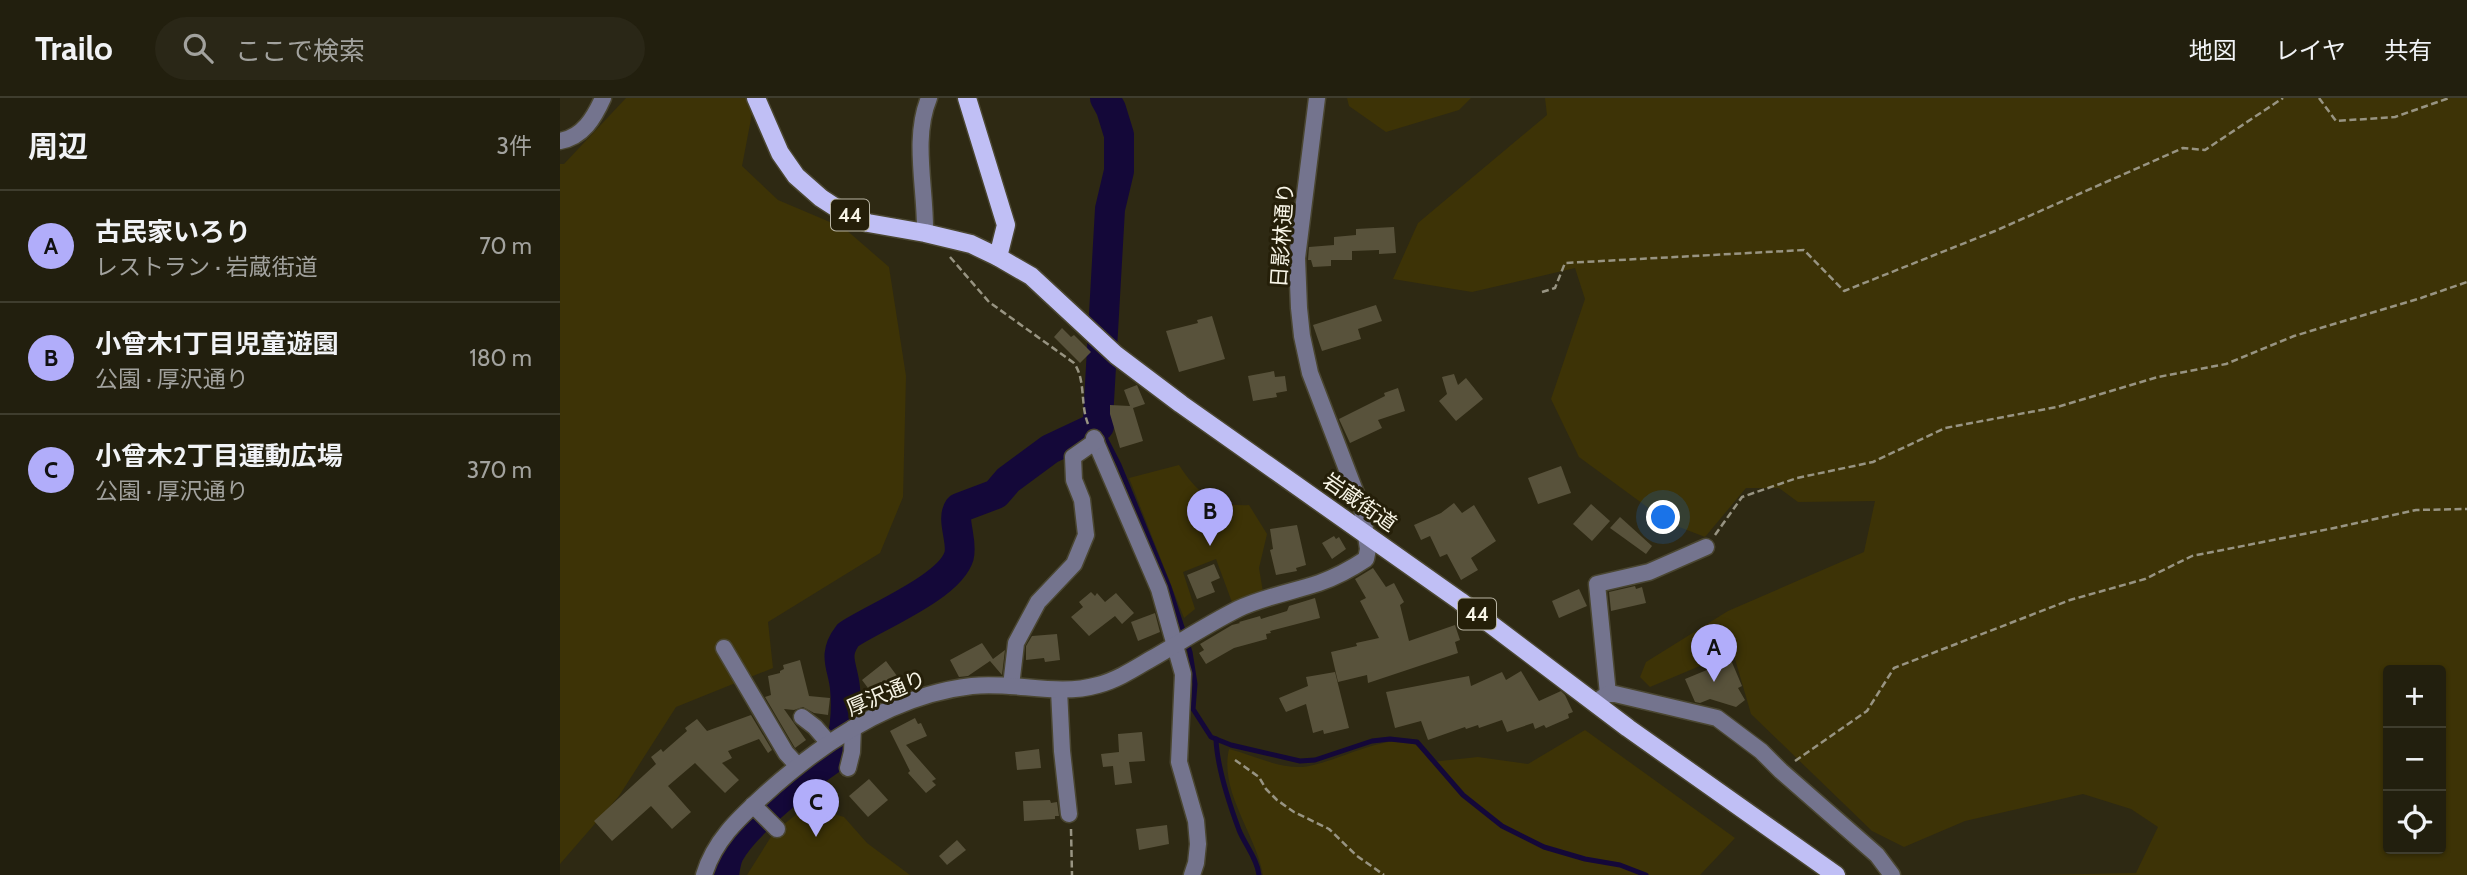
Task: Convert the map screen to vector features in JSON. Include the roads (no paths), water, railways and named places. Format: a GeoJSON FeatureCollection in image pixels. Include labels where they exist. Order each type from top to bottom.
{"type":"FeatureCollection","features":[{"type":"Feature","properties":{"kind":"main road","name":"44"},"geometry":{"type":"LineString","coordinates":[[756,98],[780,153],[796,176],[811,191],[841,211],[868,223],[971,244],[998,257]]}},
{"type":"Feature","properties":{"kind":"main road"},"geometry":{"type":"LineString","coordinates":[[967,98],[1006,225],[998,257]]}},
{"type":"Feature","properties":{"kind":"main road","name":"岩蔵街道"},"geometry":{"type":"LineString","coordinates":[[998,257],[1042,285],[1116,355],[1365,534],[1601,698],[1836,875]]}},
{"type":"Feature","properties":{"kind":"street"},"geometry":{"type":"LineString","coordinates":[[560,142],[580,134],[597,112],[603,98]]}},
{"type":"Feature","properties":{"kind":"street"},"geometry":{"type":"LineString","coordinates":[[925,233],[921,131],[929,98]]}},
{"type":"Feature","properties":{"kind":"street","name":"日影林通り"},"geometry":{"type":"LineString","coordinates":[[1317,98],[1297,258],[1298,308],[1310,373],[1362,509],[1365,534]]}},
{"type":"Feature","properties":{"kind":"street"},"geometry":{"type":"LineString","coordinates":[[1011,686],[1016,643],[1038,603],[1074,564],[1086,535],[1082,500],[1074,480],[1073,457],[1095,440],[1181,642],[1180,662],[1184,687],[1179,752],[1181,773],[1198,831],[1198,853],[1192,875]]}},
{"type":"Feature","properties":{"kind":"street","name":"厚沢通り"},"geometry":{"type":"LineString","coordinates":[[704,875],[714,850],[726,832],[764,816],[797,765],[828,742],[852,729],[905,704],[945,691],[972,686],[1059,690],[1080,689],[1108,682],[1241,607],[1316,584],[1354,566],[1368,555],[1365,534]]}},
{"type":"Feature","properties":{"kind":"street"},"geometry":{"type":"LineString","coordinates":[[1706,547],[1649,572],[1597,584],[1601,698],[1615,694],[1717,718],[1761,751],[1877,855],[1892,875]]}},
{"type":"Feature","properties":{"kind":"street"},"geometry":{"type":"LineString","coordinates":[[724,648],[786,752],[797,765]]}},
{"type":"Feature","properties":{"kind":"street"},"geometry":{"type":"LineString","coordinates":[[1059,690],[1069,814]]}},
{"type":"Feature","properties":{"kind":"street"},"geometry":{"type":"LineString","coordinates":[[802,717],[828,742]]}},
{"type":"Feature","properties":{"kind":"street"},"geometry":{"type":"LineString","coordinates":[[849,768],[852,729]]}},
{"type":"Feature","properties":{"kind":"waterway"},"geometry":{"type":"LineString","coordinates":[[724,875],[729,854],[748,829],[837,752],[845,725],[846,705],[839,655],[848,635],[927,590],[953,568],[960,550],[956,518],[959,508],[996,494],[1008,480],[1050,449],[1099,426],[1110,209],[1119,171],[1119,135],[1105,98]]}},
{"type":"Feature","properties":{"kind":"waterway"},"geometry":{"type":"LineString","coordinates":[[1099,426],[1119,465],[1169,587],[1190,652],[1195,684],[1193,709],[1211,737],[1231,745],[1300,761],[1315,760],[1372,741],[1390,739],[1417,742],[1463,795],[1502,826],[1544,847],[1585,859],[1620,865],[1646,875]]}},
{"type":"Feature","properties":{"kind":"waterway"},"geometry":{"type":"LineString","coordinates":[[1216,739],[1228,797],[1259,875]]}},
{"type":"Feature","properties":{"kind":"place","name":"小曾木1丁目児童遊園"},"geometry":{"type":"Point","coordinates":[1210,546]}},
{"type":"Feature","properties":{"kind":"place","name":"古民家いろり"},"geometry":{"type":"Point","coordinates":[1714,682]}},
{"type":"Feature","properties":{"kind":"place","name":"小曾木2丁目運動広場"},"geometry":{"type":"Point","coordinates":[816,837]}}]}
